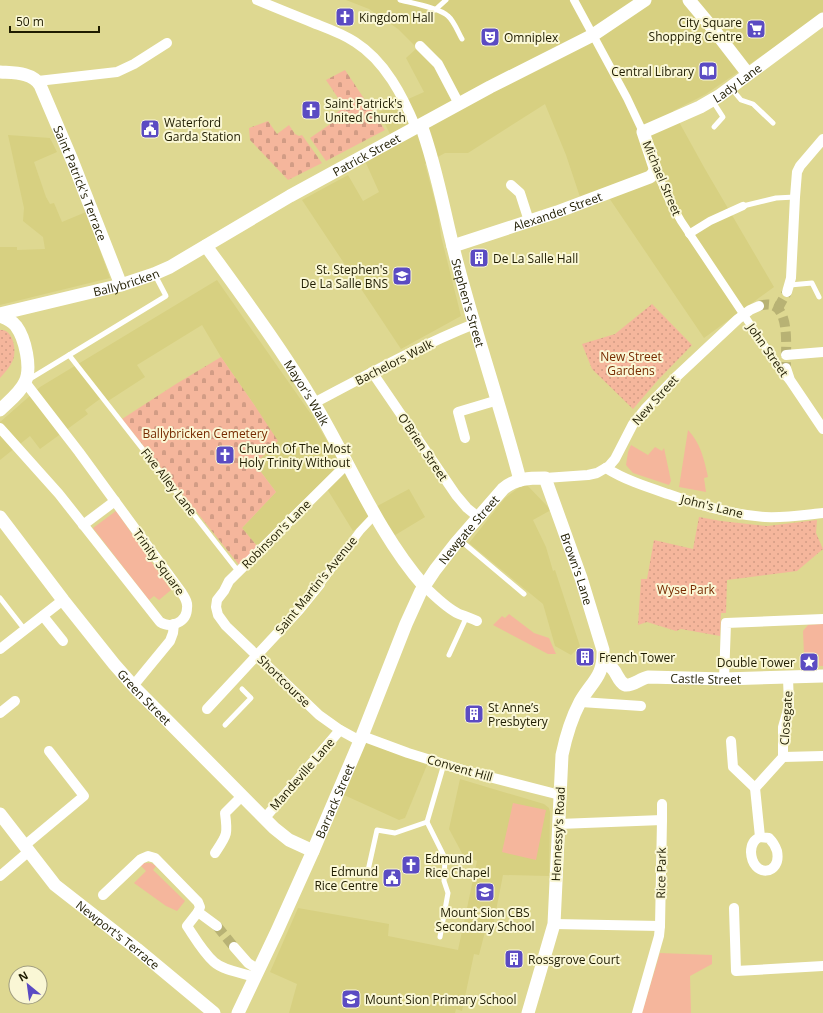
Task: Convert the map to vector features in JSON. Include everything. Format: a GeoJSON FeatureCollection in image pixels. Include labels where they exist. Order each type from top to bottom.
{"type":"FeatureCollection","features":[{"type":"Feature","properties":{"kind":"street"},"geometry":{"type":"LineString","coordinates":[[257,0],[342,35],[361,46],[378,63],[394,84],[419,126]]}},
{"type":"Feature","properties":{"kind":"street","name":"Michael Street"},"geometry":{"type":"LineString","coordinates":[[574,0],[627,98],[643,132],[655,168],[672,206],[689,234],[744,314]]}},
{"type":"Feature","properties":{"kind":"street","name":"Patrick Street"},"geometry":{"type":"LineString","coordinates":[[206,246],[290,196],[511,75],[593,35],[646,0]]}},
{"type":"Feature","properties":{"kind":"street"},"geometry":{"type":"LineString","coordinates":[[689,0],[748,74]]}},
{"type":"Feature","properties":{"kind":"street","name":"Lady Lane"},"geometry":{"type":"LineString","coordinates":[[643,132],[712,100],[731,88],[823,20]]}},
{"type":"Feature","properties":{"kind":"street"},"geometry":{"type":"LineString","coordinates":[[0,72],[27,75],[38,81],[120,70],[146,57],[167,43]]}},
{"type":"Feature","properties":{"kind":"street"},"geometry":{"type":"LineString","coordinates":[[420,46],[438,64],[459,104]]}},
{"type":"Feature","properties":{"kind":"street","name":"Saint Patrick's Terrace"},"geometry":{"type":"LineString","coordinates":[[38,81],[60,131],[121,285]]}},
{"type":"Feature","properties":{"kind":"street","name":"Stephen's Street"},"geometry":{"type":"LineString","coordinates":[[419,126],[436,170],[453,246],[474,324],[498,400],[520,480]]}},
{"type":"Feature","properties":{"kind":"street"},"geometry":{"type":"LineString","coordinates":[[789,288],[796,177],[800,166],[823,139]]}},
{"type":"Feature","properties":{"kind":"street","name":"Alexander Street"},"geometry":{"type":"LineString","coordinates":[[453,246],[646,179],[653,175],[655,168]]}},
{"type":"Feature","properties":{"kind":"street"},"geometry":{"type":"LineString","coordinates":[[511,186],[520,193],[530,220]]}},
{"type":"Feature","properties":{"kind":"street"},"geometry":{"type":"LineString","coordinates":[[689,234],[725,213],[743,206]]}},
{"type":"Feature","properties":{"kind":"street","name":"Ballybricken"},"geometry":{"type":"LineString","coordinates":[[0,315],[121,285],[154,274],[170,267],[206,246]]}},
{"type":"Feature","properties":{"kind":"street","name":"Mayor's Walk"},"geometry":{"type":"LineString","coordinates":[[206,246],[282,352],[314,403],[376,514],[407,565],[424,586]]}},
{"type":"Feature","properties":{"kind":"street","name":"Ballybricken"},"geometry":{"type":"LineString","coordinates":[[0,410],[25,382],[28,372],[28,363],[20,328],[24,317],[33,309],[40,306]]}},
{"type":"Feature","properties":{"kind":"street","name":"John Street"},"geometry":{"type":"LineString","coordinates":[[759,306],[744,314],[823,429]]}},
{"type":"Feature","properties":{"kind":"street","name":"New Street"},"geometry":{"type":"LineString","coordinates":[[606,468],[613,462],[629,431],[644,410],[683,370],[744,314]]}},
{"type":"Feature","properties":{"kind":"street","name":"Ballybricken"},"geometry":{"type":"LineString","coordinates":[[0,315],[14,324],[21,336]]}},
{"type":"Feature","properties":{"kind":"street","name":"Bachelors Walk"},"geometry":{"type":"LineString","coordinates":[[314,403],[372,372],[474,324]]}},
{"type":"Feature","properties":{"kind":"street"},"geometry":{"type":"LineString","coordinates":[[786,355],[823,352]]}},
{"type":"Feature","properties":{"kind":"street","name":"John Street"},"geometry":{"type":"LineString","coordinates":[[786,368],[790,380]]}},
{"type":"Feature","properties":{"kind":"street","name":"O'Brien Street"},"geometry":{"type":"LineString","coordinates":[[372,372],[453,492],[467,508],[478,517]]}},
{"type":"Feature","properties":{"kind":"street","name":"Trinity Square"},"geometry":{"type":"LineString","coordinates":[[25,382],[178,587],[186,600],[187,609],[182,620],[174,624]]}},
{"type":"Feature","properties":{"kind":"street"},"geometry":{"type":"LineString","coordinates":[[466,438],[458,412],[498,400]]}},
{"type":"Feature","properties":{"kind":"street"},"geometry":{"type":"LineString","coordinates":[[0,428],[83,525],[160,622],[166,625],[174,624],[170,641],[133,686]]}},
{"type":"Feature","properties":{"kind":"street","name":"Robinson's Lane"},"geometry":{"type":"LineString","coordinates":[[216,612],[218,600],[227,584],[238,571],[348,463]]}},
{"type":"Feature","properties":{"kind":"street"},"geometry":{"type":"LineString","coordinates":[[520,480],[582,476],[597,473],[606,468]]}},
{"type":"Feature","properties":{"kind":"street","name":"John's Lane"},"geometry":{"type":"LineString","coordinates":[[606,468],[626,479],[645,486],[692,502],[731,512],[753,516],[776,517],[823,513]]}},
{"type":"Feature","properties":{"kind":"street","name":"Brown's Lane"},"geometry":{"type":"LineString","coordinates":[[545,478],[581,578],[603,650],[603,662]]}},
{"type":"Feature","properties":{"kind":"street","name":"Newgate Street"},"geometry":{"type":"LineString","coordinates":[[424,586],[460,539],[503,489],[513,482],[520,480]]}},
{"type":"Feature","properties":{"kind":"street"},"geometry":{"type":"LineString","coordinates":[[83,525],[115,501]]}},
{"type":"Feature","properties":{"kind":"street","name":"Saint Martin's Avenue"},"geometry":{"type":"LineString","coordinates":[[207,709],[299,610],[360,531],[376,514]]}},
{"type":"Feature","properties":{"kind":"street","name":"Green Street"},"geometry":{"type":"LineString","coordinates":[[0,517],[63,600],[133,686],[264,819],[283,836],[313,851]]}},
{"type":"Feature","properties":{"kind":"street"},"geometry":{"type":"LineString","coordinates":[[424,586],[444,604],[459,614],[477,621]]}},
{"type":"Feature","properties":{"kind":"street","name":"Barrack Street"},"geometry":{"type":"LineString","coordinates":[[238,1013],[313,851],[361,738],[400,640],[424,586]]}},
{"type":"Feature","properties":{"kind":"street"},"geometry":{"type":"LineString","coordinates":[[0,649],[63,600]]}},
{"type":"Feature","properties":{"kind":"street","name":"Shortcourse"},"geometry":{"type":"LineString","coordinates":[[216,612],[222,622],[319,715],[340,730],[361,738]]}},
{"type":"Feature","properties":{"kind":"street"},"geometry":{"type":"LineString","coordinates":[[43,616],[63,641]]}},
{"type":"Feature","properties":{"kind":"street"},"geometry":{"type":"LineString","coordinates":[[724,679],[726,623],[823,619]]}},
{"type":"Feature","properties":{"kind":"street","name":"Castle Street"},"geometry":{"type":"LineString","coordinates":[[603,662],[611,665],[625,686],[634,684],[642,678],[648,677],[724,679],[823,676]]}},
{"type":"Feature","properties":{"kind":"street","name":"Hennessy's Road"},"geometry":{"type":"LineString","coordinates":[[528,1013],[554,924],[562,755],[572,719],[599,674],[603,662]]}},
{"type":"Feature","properties":{"kind":"street","name":"Closegate"},"geometry":{"type":"LineString","coordinates":[[755,788],[783,757],[783,727],[788,711],[789,701],[788,678]]}},
{"type":"Feature","properties":{"kind":"street"},"geometry":{"type":"LineString","coordinates":[[0,713],[15,701]]}},
{"type":"Feature","properties":{"kind":"street"},"geometry":{"type":"LineString","coordinates":[[581,702],[640,706]]}},
{"type":"Feature","properties":{"kind":"street","name":"Mandeville Lane"},"geometry":{"type":"LineString","coordinates":[[264,819],[340,730]]}},
{"type":"Feature","properties":{"kind":"street","name":"Convent Hill"},"geometry":{"type":"LineString","coordinates":[[361,738],[444,764],[560,795]]}},
{"type":"Feature","properties":{"kind":"street"},"geometry":{"type":"LineString","coordinates":[[731,741],[733,767],[755,788],[760,836]]}},
{"type":"Feature","properties":{"kind":"street"},"geometry":{"type":"LineString","coordinates":[[0,876],[26,849],[84,796],[49,751]]}},
{"type":"Feature","properties":{"kind":"street","name":"Closegate"},"geometry":{"type":"LineString","coordinates":[[783,757],[823,756]]}},
{"type":"Feature","properties":{"kind":"street"},"geometry":{"type":"LineString","coordinates":[[215,853],[227,835],[225,813],[242,796]]}},
{"type":"Feature","properties":{"kind":"street","name":"Rice Park"},"geometry":{"type":"LineString","coordinates":[[636,1013],[656,947],[660,926],[662,804]]}},
{"type":"Feature","properties":{"kind":"street","name":"Newport's Terrace"},"geometry":{"type":"LineString","coordinates":[[0,814],[50,880],[142,953],[214,1013]]}},
{"type":"Feature","properties":{"kind":"street"},"geometry":{"type":"LineString","coordinates":[[558,824],[662,820]]}},
{"type":"Feature","properties":{"kind":"street"},"geometry":{"type":"LineString","coordinates":[[103,895],[141,859],[148,856],[155,858],[198,902],[200,907],[198,912],[187,926],[197,942],[215,962],[224,967],[257,973]]}},
{"type":"Feature","properties":{"kind":"street"},"geometry":{"type":"LineString","coordinates":[[734,908],[736,971],[823,966]]}},
{"type":"Feature","properties":{"kind":"street"},"geometry":{"type":"LineString","coordinates":[[198,912],[217,926]]}},
{"type":"Feature","properties":{"kind":"street"},"geometry":{"type":"LineString","coordinates":[[554,924],[660,926]]}},
{"type":"Feature","properties":{"kind":"street"},"geometry":{"type":"LineString","coordinates":[[234,947],[257,973]]}},
{"type":"Feature","properties":{"kind":"lane"},"geometry":{"type":"LineString","coordinates":[[400,0],[443,13],[449,17],[462,39]]}},
{"type":"Feature","properties":{"kind":"lane"},"geometry":{"type":"LineString","coordinates":[[435,10],[446,0]]}},
{"type":"Feature","properties":{"kind":"lane"},"geometry":{"type":"LineString","coordinates":[[731,88],[742,100],[753,104],[773,123]]}},
{"type":"Feature","properties":{"kind":"lane"},"geometry":{"type":"LineString","coordinates":[[712,100],[723,116],[714,127]]}},
{"type":"Feature","properties":{"kind":"lane"},"geometry":{"type":"LineString","coordinates":[[743,206],[776,198],[795,197]]}},
{"type":"Feature","properties":{"kind":"lane","name":"Ballybricken"},"geometry":{"type":"LineString","coordinates":[[25,382],[166,296],[154,274]]}},
{"type":"Feature","properties":{"kind":"lane"},"geometry":{"type":"LineString","coordinates":[[789,288],[812,283],[819,297]]}},
{"type":"Feature","properties":{"kind":"lane","name":"Five Alley Lane"},"geometry":{"type":"LineString","coordinates":[[69,355],[238,571]]}},
{"type":"Feature","properties":{"kind":"lane"},"geometry":{"type":"LineString","coordinates":[[460,539],[524,594]]}},
{"type":"Feature","properties":{"kind":"lane"},"geometry":{"type":"LineString","coordinates":[[0,598],[25,630]]}},
{"type":"Feature","properties":{"kind":"lane"},"geometry":{"type":"LineString","coordinates":[[449,655],[467,616]]}},
{"type":"Feature","properties":{"kind":"lane"},"geometry":{"type":"LineString","coordinates":[[225,725],[251,698],[242,689]]}},
{"type":"Feature","properties":{"kind":"lane"},"geometry":{"type":"LineString","coordinates":[[440,937],[448,893],[444,881],[445,858],[427,822],[444,764]]}},
{"type":"Feature","properties":{"kind":"lane"},"geometry":{"type":"LineString","coordinates":[[367,875],[377,830],[395,833],[427,822]]}},
{"type":"Feature","properties":{"kind":"shaded area"},"geometry":{"type":"Polygon","coordinates":[[[346,0],[823,0],[823,14],[706,94],[673,111],[774,287],[704,338],[605,192],[581,200],[566,155],[545,104],[468,153],[445,153],[425,164],[438,213],[441,236],[461,316],[401,349],[302,200],[348,175],[363,201],[379,192],[361,152],[391,136],[379,112],[424,92],[406,58],[417,48],[398,29],[369,9],[346,0]]]}},
{"type":"Feature","properties":{"kind":"shaded area"},"geometry":{"type":"Polygon","coordinates":[[[8,135],[50,138],[57,152],[34,162],[46,197],[50,204],[54,203],[62,222],[86,212],[110,278],[0,305],[0,247],[17,247],[17,250],[45,249],[43,237],[23,221],[24,208],[8,135]]]}},
{"type":"Feature","properties":{"kind":"shaded area"},"geometry":{"type":"Polygon","coordinates":[[[217,280],[313,417],[368,511],[409,489],[425,517],[392,537],[379,514],[353,531],[324,484],[258,547],[242,528],[276,492],[255,464],[255,406],[221,357],[202,325],[137,365],[145,377],[108,401],[104,396],[85,410],[88,414],[40,449],[30,436],[0,460],[0,422],[40,387],[217,280]]]}},
{"type":"Feature","properties":{"kind":"shaded area"},"geometry":{"type":"Polygon","coordinates":[[[525,483],[551,510],[533,520],[546,547],[553,571],[555,570],[580,646],[571,655],[555,646],[543,604],[469,543],[505,498],[525,483]]]}},
{"type":"Feature","properties":{"kind":"shaded area"},"geometry":{"type":"Polygon","coordinates":[[[366,741],[427,765],[405,818],[399,820],[344,795],[366,741]]]}},
{"type":"Feature","properties":{"kind":"shaded area","name":"Mount Sion CBS Secondary School"},"geometry":{"type":"Polygon","coordinates":[[[460,779],[544,804],[549,808],[550,812],[549,876],[503,875],[493,926],[487,924],[479,955],[474,954],[462,1011],[456,1009],[455,1013],[289,1013],[297,984],[270,972],[298,908],[389,924],[388,936],[458,950],[477,861],[463,855],[449,829],[460,779]]]}},
{"type":"Feature","properties":{"kind":"green space"},"geometry":{"type":"Polygon","coordinates":[[[345,70],[385,130],[326,161],[310,138],[339,118],[335,114],[344,107],[326,80],[345,70]]]}},
{"type":"Feature","properties":{"kind":"green space"},"geometry":{"type":"Polygon","coordinates":[[[268,121],[277,134],[289,125],[295,134],[299,136],[302,135],[322,163],[288,180],[250,140],[249,128],[268,121]]]}},
{"type":"Feature","properties":{"kind":"green space","name":"New Street Gardens"},"geometry":{"type":"Polygon","coordinates":[[[652,304],[692,345],[658,380],[633,409],[592,369],[582,344],[615,334],[652,304]]]}},
{"type":"Feature","properties":{"kind":"green space"},"geometry":{"type":"Polygon","coordinates":[[[0,330],[4,330],[11,336],[14,346],[14,356],[12,363],[0,378],[0,330]]]}},
{"type":"Feature","properties":{"kind":"green space","name":"Ballybricken Cemetery"},"geometry":{"type":"Polygon","coordinates":[[[221,357],[278,441],[255,464],[276,492],[242,528],[258,547],[240,566],[122,419],[221,357]]]}},
{"type":"Feature","properties":{"kind":"green space"},"geometry":{"type":"Polygon","coordinates":[[[688,430],[699,446],[703,458],[708,477],[704,478],[706,492],[679,487],[688,430]]]}},
{"type":"Feature","properties":{"kind":"green space"},"geometry":{"type":"Polygon","coordinates":[[[631,445],[648,455],[655,447],[662,451],[664,448],[671,481],[669,485],[633,473],[626,465],[628,452],[631,445]]]}},
{"type":"Feature","properties":{"kind":"green space"},"geometry":{"type":"Polygon","coordinates":[[[116,511],[171,590],[159,600],[154,596],[149,600],[93,528],[116,511]]]}},
{"type":"Feature","properties":{"kind":"green space","name":"Wyse Park"},"geometry":{"type":"Polygon","coordinates":[[[699,517],[767,526],[817,520],[816,533],[823,549],[797,571],[727,580],[726,613],[721,613],[720,636],[681,629],[676,631],[647,622],[638,625],[641,579],[647,579],[654,540],[693,549],[699,517]]]}},
{"type":"Feature","properties":{"kind":"green space"},"geometry":{"type":"Polygon","coordinates":[[[509,614],[534,633],[549,638],[556,654],[548,654],[493,625],[502,616],[505,618],[509,614]]]}},
{"type":"Feature","properties":{"kind":"green space"},"geometry":{"type":"Polygon","coordinates":[[[823,624],[823,666],[819,666],[819,655],[804,655],[803,631],[808,625],[823,624]]]}},
{"type":"Feature","properties":{"kind":"green space"},"geometry":{"type":"Polygon","coordinates":[[[513,803],[546,810],[536,860],[502,852],[513,803]]]}},
{"type":"Feature","properties":{"kind":"green space"},"geometry":{"type":"Polygon","coordinates":[[[151,863],[156,866],[153,870],[185,901],[177,911],[166,906],[134,883],[146,871],[140,865],[151,863]]]}},
{"type":"Feature","properties":{"kind":"green space"},"geometry":{"type":"Polygon","coordinates":[[[660,953],[712,955],[712,964],[690,976],[691,1013],[642,1013],[660,953]]]}},
{"type":"Feature","properties":{"kind":"tunnel"},"geometry":{"type":"LineString","coordinates":[[778,308],[787,292]]}},
{"type":"Feature","properties":{"kind":"tunnel"},"geometry":{"type":"LineString","coordinates":[[759,306],[770,305],[777,308],[782,316],[785,325],[786,337],[786,368]]}},
{"type":"Feature","properties":{"kind":"tunnel"},"geometry":{"type":"LineString","coordinates":[[217,926],[234,947]]}},
{"type":"Feature","properties":{"kind":"place","name":"Kingdom Hall"},"geometry":{"type":"Point","coordinates":[345,17]}},
{"type":"Feature","properties":{"kind":"place","name":"City Square Shopping Centre"},"geometry":{"type":"Point","coordinates":[756,29]}},
{"type":"Feature","properties":{"kind":"place","name":"Omniplex"},"geometry":{"type":"Point","coordinates":[490,37]}},
{"type":"Feature","properties":{"kind":"place","name":"Central Library"},"geometry":{"type":"Point","coordinates":[708,71]}},
{"type":"Feature","properties":{"kind":"place","name":"Saint Patrick's United Church"},"geometry":{"type":"Point","coordinates":[311,110]}},
{"type":"Feature","properties":{"kind":"place","name":"Waterford Garda Station"},"geometry":{"type":"Point","coordinates":[150,129]}},
{"type":"Feature","properties":{"kind":"place","name":"De La Salle Hall"},"geometry":{"type":"Point","coordinates":[479,258]}},
{"type":"Feature","properties":{"kind":"place","name":"St. Stephen's De La Salle BNS"},"geometry":{"type":"Point","coordinates":[402,276]}},
{"type":"Feature","properties":{"kind":"place","name":"Church Of The Most Holy Trinity Without"},"geometry":{"type":"Point","coordinates":[225,455]}},
{"type":"Feature","properties":{"kind":"place","name":"French Tower"},"geometry":{"type":"Point","coordinates":[585,657]}},
{"type":"Feature","properties":{"kind":"place","name":"Double Tower"},"geometry":{"type":"Point","coordinates":[809,662]}},
{"type":"Feature","properties":{"kind":"place","name":"St Anne’s Presbytery"},"geometry":{"type":"Point","coordinates":[474,714]}},
{"type":"Feature","properties":{"kind":"place","name":"Edmund Rice Chapel"},"geometry":{"type":"Point","coordinates":[411,865]}},
{"type":"Feature","properties":{"kind":"place","name":"Edmund Rice Centre"},"geometry":{"type":"Point","coordinates":[392,878]}},
{"type":"Feature","properties":{"kind":"place","name":"Mount Sion CBS Secondary School"},"geometry":{"type":"Point","coordinates":[485,892]}},
{"type":"Feature","properties":{"kind":"place","name":"Rossgrove Court"},"geometry":{"type":"Point","coordinates":[514,959]}},
{"type":"Feature","properties":{"kind":"place","name":"Mount Sion Primary School"},"geometry":{"type":"Point","coordinates":[351,999]}}]}
